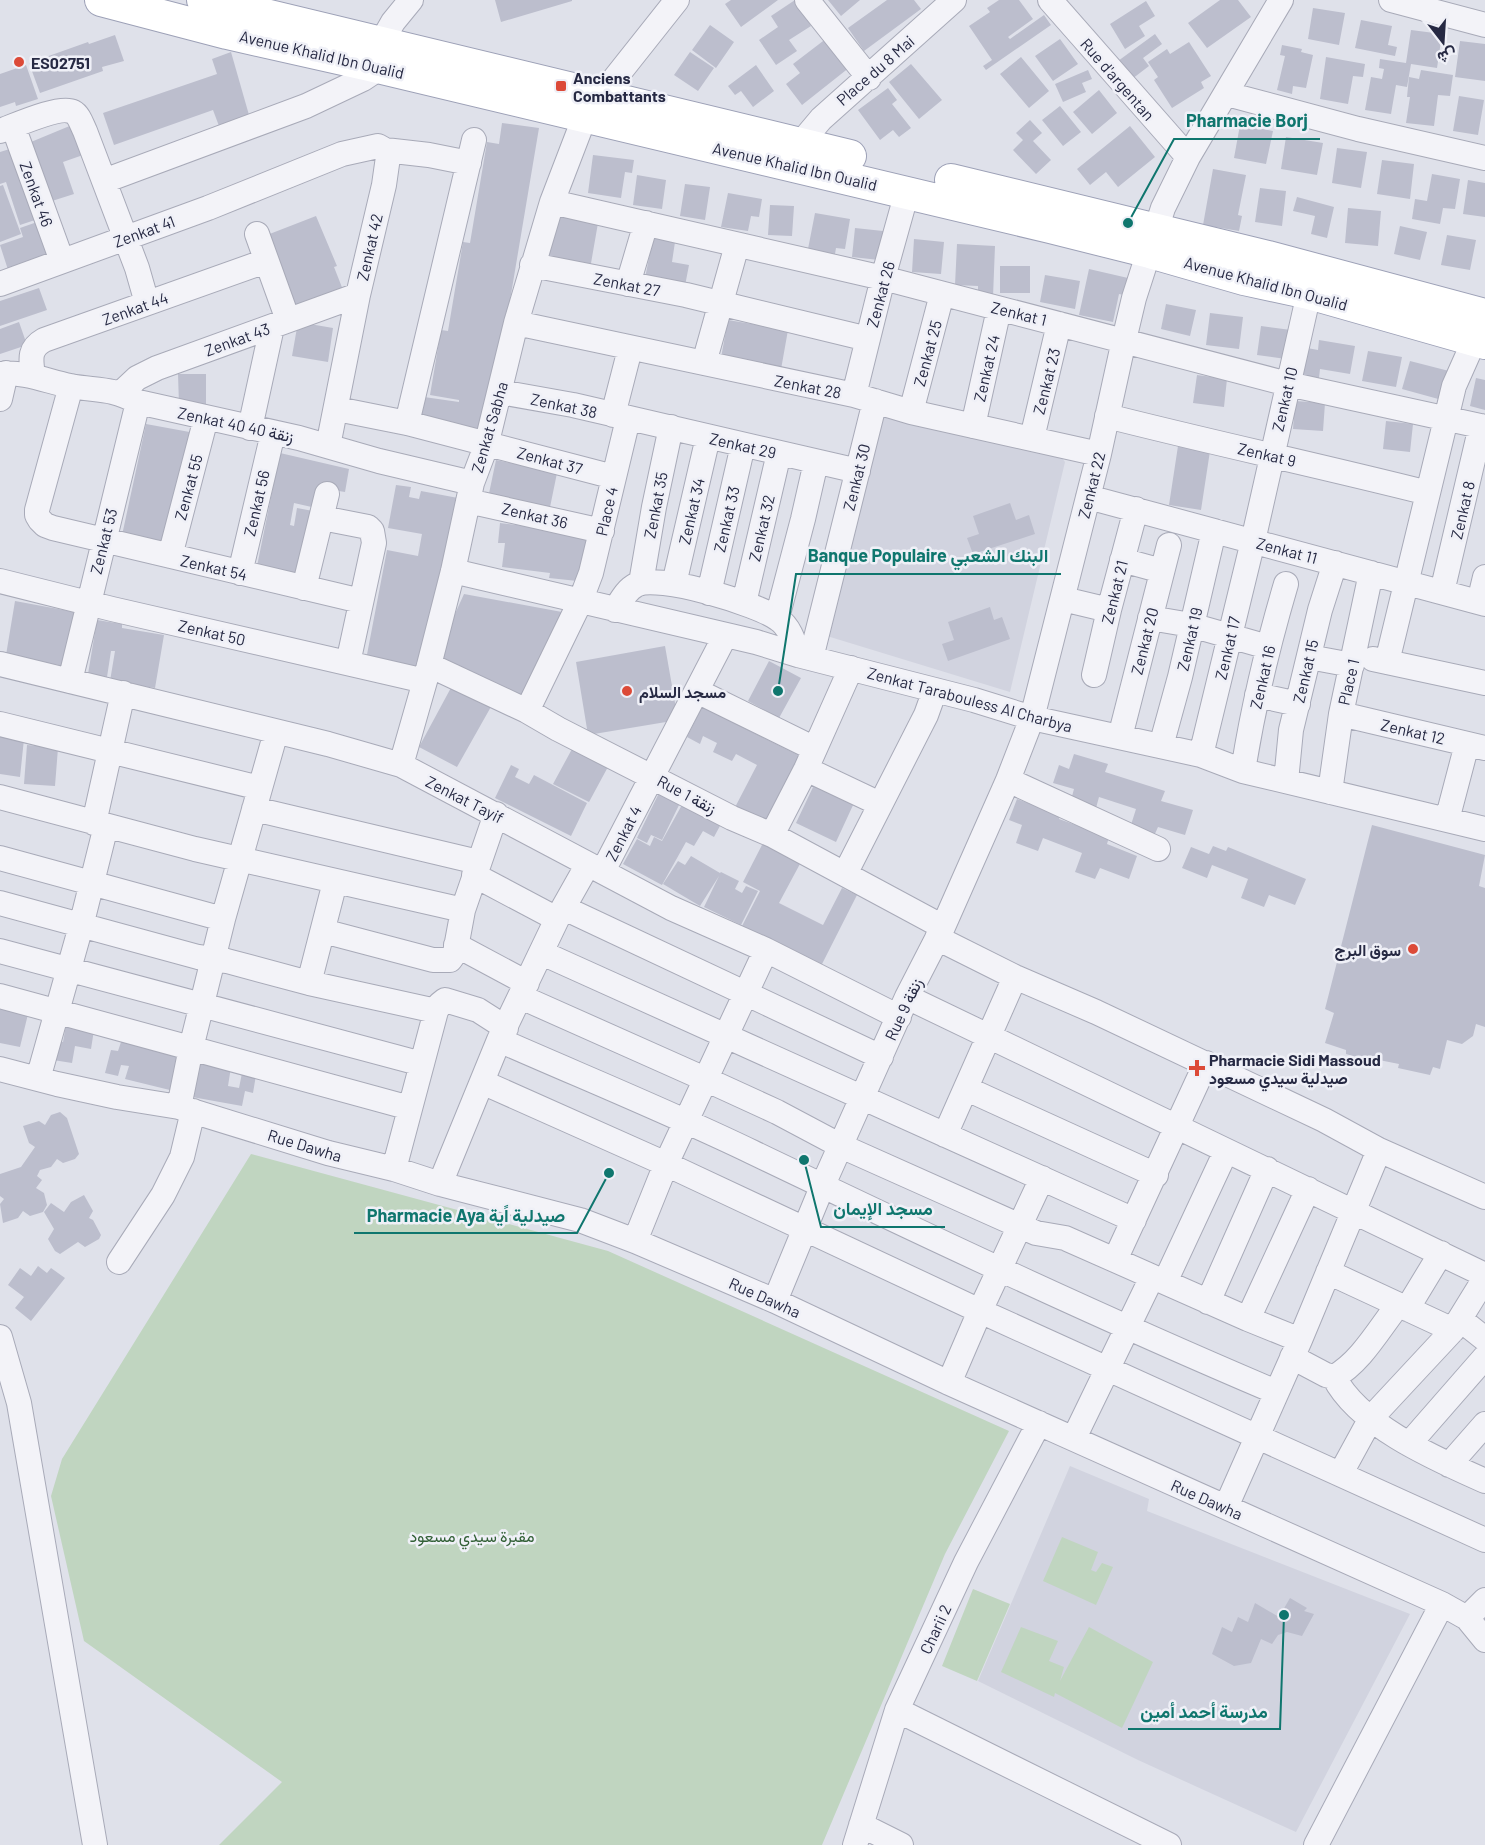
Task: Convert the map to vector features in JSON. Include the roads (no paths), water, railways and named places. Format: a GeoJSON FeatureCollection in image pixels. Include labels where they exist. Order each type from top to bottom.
{"type":"FeatureCollection","features":[{"type":"Feature","properties":{"kind":"main road","name":"Avenue Khalid Ibn Oualid"},"geometry":{"type":"LineString","coordinates":[[101,0],[228,33],[377,59],[592,107],[800,144],[1153,241],[1244,279],[1481,333]]}},
{"type":"Feature","properties":{"kind":"main road","name":"Avenue Khalid Ibn Oualid"},"geometry":{"type":"LineString","coordinates":[[203,0],[377,59]]}},
{"type":"Feature","properties":{"kind":"main road","name":"Avenue Khalid Ibn Oualid"},"geometry":{"type":"LineString","coordinates":[[592,107],[907,192],[1153,241],[1269,257],[1481,333]]}},
{"type":"Feature","properties":{"kind":"street"},"geometry":{"type":"LineString","coordinates":[[104,180],[306,106],[363,79],[377,59],[393,21],[411,0]]}},
{"type":"Feature","properties":{"kind":"street","name":"Zenkat Sabha"},"geometry":{"type":"LineString","coordinates":[[400,765],[427,673],[470,492],[486,446],[516,323],[552,202],[592,107],[677,0]]}},
{"type":"Feature","properties":{"kind":"street"},"geometry":{"type":"LineString","coordinates":[[807,0],[868,78]]}},
{"type":"Feature","properties":{"kind":"street","name":"Place du 8 Mai"},"geometry":{"type":"LineString","coordinates":[[800,144],[821,118],[954,0]]}},
{"type":"Feature","properties":{"kind":"street","name":"Rue d'argentan"},"geometry":{"type":"LineString","coordinates":[[1050,0],[1188,157]]}},
{"type":"Feature","properties":{"kind":"street","name":"Zenkat 22"},"geometry":{"type":"LineString","coordinates":[[1032,718],[1099,454],[1124,340],[1163,208],[1188,157],[1281,0]]}},
{"type":"Feature","properties":{"kind":"street"},"geometry":{"type":"LineString","coordinates":[[1391,0],[1485,25]]}},
{"type":"Feature","properties":{"kind":"street"},"geometry":{"type":"LineString","coordinates":[[1227,94],[1358,129],[1485,158]]}},
{"type":"Feature","properties":{"kind":"street"},"geometry":{"type":"LineString","coordinates":[[6,128],[56,111],[73,112],[80,120],[137,268],[147,303]]}},
{"type":"Feature","properties":{"kind":"street","name":"Zenkat 46"},"geometry":{"type":"LineString","coordinates":[[6,128],[62,261]]}},
{"type":"Feature","properties":{"kind":"street"},"geometry":{"type":"LineString","coordinates":[[407,423],[474,140]]}},
{"type":"Feature","properties":{"kind":"street","name":"Zenkat 41"},"geometry":{"type":"LineString","coordinates":[[1,280],[126,238],[288,177],[342,154],[378,146],[385,150]]}},
{"type":"Feature","properties":{"kind":"street"},"geometry":{"type":"LineString","coordinates":[[385,150],[429,155],[469,164]]}},
{"type":"Feature","properties":{"kind":"street","name":"Zenkat 42"},"geometry":{"type":"LineString","coordinates":[[328,446],[358,295],[384,185],[388,157],[385,150]]}},
{"type":"Feature","properties":{"kind":"street","name":"Zenkat 26"},"geometry":{"type":"LineString","coordinates":[[864,398],[868,339],[907,192]]}},
{"type":"Feature","properties":{"kind":"street","name":"Zenkat 1"},"geometry":{"type":"LineString","coordinates":[[552,202],[883,278],[1287,384],[1447,417],[1483,427]]}},
{"type":"Feature","properties":{"kind":"street"},"geometry":{"type":"LineString","coordinates":[[628,284],[646,223]]}},
{"type":"Feature","properties":{"kind":"street"},"geometry":{"type":"LineString","coordinates":[[257,234],[266,261],[280,323]]}},
{"type":"Feature","properties":{"kind":"street"},"geometry":{"type":"LineString","coordinates":[[704,363],[736,245]]}},
{"type":"Feature","properties":{"kind":"street","name":"Zenkat 44"},"geometry":{"type":"LineString","coordinates":[[33,376],[31,356],[37,344],[266,261]]}},
{"type":"Feature","properties":{"kind":"street","name":"Zenkat 27"},"geometry":{"type":"LineString","coordinates":[[532,265],[785,318],[868,339]]}},
{"type":"Feature","properties":{"kind":"street","name":"Zenkat 10"},"geometry":{"type":"LineString","coordinates":[[1253,541],[1309,293]]}},
{"type":"Feature","properties":{"kind":"street","name":"Zenkat 25"},"geometry":{"type":"LineString","coordinates":[[911,412],[942,294]]}},
{"type":"Feature","properties":{"kind":"street","name":"Zenkat 43"},"geometry":{"type":"LineString","coordinates":[[129,398],[130,384],[146,373],[358,295]]}},
{"type":"Feature","properties":{"kind":"street","name":"Zenkat 24"},"geometry":{"type":"LineString","coordinates":[[973,426],[999,309]]}},
{"type":"Feature","properties":{"kind":"street","name":"Zenkat 56"},"geometry":{"type":"LineString","coordinates":[[240,573],[280,323]]}},
{"type":"Feature","properties":{"kind":"street","name":"Zenkat 28"},"geometry":{"type":"LineString","coordinates":[[516,323],[864,398],[911,412],[1099,454]]}},
{"type":"Feature","properties":{"kind":"street","name":"Zenkat 23"},"geometry":{"type":"LineString","coordinates":[[1032,438],[1059,324]]}},
{"type":"Feature","properties":{"kind":"street"},"geometry":{"type":"LineString","coordinates":[[1387,662],[1455,386],[1481,333]]}},
{"type":"Feature","properties":{"kind":"street","name":"Place 4"},"geometry":{"type":"LineString","coordinates":[[527,711],[580,602],[591,573],[614,477],[630,349]]}},
{"type":"Feature","properties":{"kind":"street"},"geometry":{"type":"LineString","coordinates":[[0,399],[3,374]]}},
{"type":"Feature","properties":{"kind":"street","name":"Zenkat 40 زنقة 40"},"geometry":{"type":"LineString","coordinates":[[3,374],[33,376],[71,386],[107,389],[129,398],[206,418],[328,446],[470,492]]}},
{"type":"Feature","properties":{"kind":"street","name":"Zenkat 54"},"geometry":{"type":"LineString","coordinates":[[71,386],[42,488],[37,516],[45,525],[361,601]]}},
{"type":"Feature","properties":{"kind":"street","name":"Zenkat 38"},"geometry":{"type":"LineString","coordinates":[[500,392],[620,417]]}},
{"type":"Feature","properties":{"kind":"street","name":"Zenkat 53"},"geometry":{"type":"LineString","coordinates":[[70,681],[103,540],[129,398]]}},
{"type":"Feature","properties":{"kind":"street","name":"Zenkat 30"},"geometry":{"type":"LineString","coordinates":[[805,657],[858,471],[864,398]]}},
{"type":"Feature","properties":{"kind":"street","name":"Zenkat 37"},"geometry":{"type":"LineString","coordinates":[[337,409],[407,423],[486,446],[614,477]]}},
{"type":"Feature","properties":{"kind":"street","name":"Zenkat 9"},"geometry":{"type":"LineString","coordinates":[[1107,416],[1428,493]]}},
{"type":"Feature","properties":{"kind":"street","name":"Zenkat 29"},"geometry":{"type":"LineString","coordinates":[[620,417],[858,471]]}},
{"type":"Feature","properties":{"kind":"street","name":"Zenkat 55"},"geometry":{"type":"LineString","coordinates":[[170,556],[206,418]]}},
{"type":"Feature","properties":{"kind":"street","name":"Zenkat 35"},"geometry":{"type":"LineString","coordinates":[[641,583],[671,427]]}},
{"type":"Feature","properties":{"kind":"street","name":"Zenkat 8"},"geometry":{"type":"LineString","coordinates":[[1442,592],[1483,427]]}},
{"type":"Feature","properties":{"kind":"street","name":"Zenkat 34"},"geometry":{"type":"LineString","coordinates":[[674,584],[708,437]]}},
{"type":"Feature","properties":{"kind":"street","name":"Zenkat 33"},"geometry":{"type":"LineString","coordinates":[[709,593],[743,445]]}},
{"type":"Feature","properties":{"kind":"street","name":"Zenkat 32"},"geometry":{"type":"LineString","coordinates":[[744,603],[779,453]]}},
{"type":"Feature","properties":{"kind":"street"},"geometry":{"type":"LineString","coordinates":[[777,618],[816,462]]}},
{"type":"Feature","properties":{"kind":"street","name":"Zenkat 36"},"geometry":{"type":"LineString","coordinates":[[470,492],[602,531]]}},
{"type":"Feature","properties":{"kind":"street"},"geometry":{"type":"LineString","coordinates":[[304,588],[327,494]]}},
{"type":"Feature","properties":{"kind":"street","name":"Zenkat 11"},"geometry":{"type":"LineString","coordinates":[[1088,497],[1482,603]]}},
{"type":"Feature","properties":{"kind":"street","name":"Zenkat 21"},"geometry":{"type":"LineString","coordinates":[[1136,510],[1096,665],[1138,665]]}},
{"type":"Feature","properties":{"kind":"street"},"geometry":{"type":"LineString","coordinates":[[322,518],[368,527],[372,531],[374,543],[348,663]]}},
{"type":"Feature","properties":{"kind":"street","name":"Zenkat 19"},"geometry":{"type":"LineString","coordinates":[[1161,746],[1214,531]]}},
{"type":"Feature","properties":{"kind":"street","name":"Zenkat 17"},"geometry":{"type":"LineString","coordinates":[[1201,755],[1253,541]]}},
{"type":"Feature","properties":{"kind":"street","name":"Zenkat 20"},"geometry":{"type":"LineString","coordinates":[[1120,737],[1169,545]]}},
{"type":"Feature","properties":{"kind":"street"},"geometry":{"type":"LineString","coordinates":[[1122,560],[1162,571]]}},
{"type":"Feature","properties":{"kind":"street","name":"Zenkat 15"},"geometry":{"type":"LineString","coordinates":[[1286,781],[1291,730],[1320,610],[1335,563]]}},
{"type":"Feature","properties":{"kind":"street","name":"Zenkat Tarabouless Al Charbya"},"geometry":{"type":"LineString","coordinates":[[453,571],[756,642],[1032,718],[1201,755],[1243,771],[1485,829]]}},
{"type":"Feature","properties":{"kind":"street","name":"Place 1"},"geometry":{"type":"LineString","coordinates":[[1330,792],[1341,714],[1371,573]]}},
{"type":"Feature","properties":{"kind":"street"},"geometry":{"type":"LineString","coordinates":[[1482,603],[1485,577]]}},
{"type":"Feature","properties":{"kind":"street","name":"Zenkat 50"},"geometry":{"type":"LineString","coordinates":[[0,581],[348,663],[427,673]]}},
{"type":"Feature","properties":{"kind":"street"},"geometry":{"type":"LineString","coordinates":[[615,610],[628,591],[641,583],[666,582],[744,603],[777,618],[805,657]]}},
{"type":"Feature","properties":{"kind":"street","name":"Zenkat 16"},"geometry":{"type":"LineString","coordinates":[[1243,771],[1257,695],[1283,592],[1320,610]]}},
{"type":"Feature","properties":{"kind":"street"},"geometry":{"type":"LineString","coordinates":[[1063,599],[1109,610]]}},
{"type":"Feature","properties":{"kind":"street"},"geometry":{"type":"LineString","coordinates":[[1150,618],[1191,625],[1268,647]]}},
{"type":"Feature","properties":{"kind":"street","name":"Zenkat 4"},"geometry":{"type":"LineString","coordinates":[[440,1184],[502,1034],[560,914],[596,867],[652,776],[725,636]]}},
{"type":"Feature","properties":{"kind":"street"},"geometry":{"type":"LineString","coordinates":[[1309,657],[1387,662],[1484,680]]}},
{"type":"Feature","properties":{"kind":"street","name":"Zenkat Tayif"},"geometry":{"type":"LineString","coordinates":[[0,664],[328,744],[400,765],[671,908],[903,1007],[988,1035],[1226,1151],[1267,1168],[1485,1277]]}},
{"type":"Feature","properties":{"kind":"street"},"geometry":{"type":"LineString","coordinates":[[772,835],[810,759],[851,668]]}},
{"type":"Feature","properties":{"kind":"street","name":"Rue 1 زنقة"},"geometry":{"type":"LineString","coordinates":[[427,673],[527,711],[732,818],[772,835],[845,874],[1015,977],[1206,1063],[1324,1120],[1379,1150],[1485,1197]]}},
{"type":"Feature","properties":{"kind":"street"},"geometry":{"type":"LineString","coordinates":[[845,874],[926,715],[935,690]]}},
{"type":"Feature","properties":{"kind":"street"},"geometry":{"type":"LineString","coordinates":[[697,691],[880,804]]}},
{"type":"Feature","properties":{"kind":"street"},"geometry":{"type":"LineString","coordinates":[[38,1079],[92,883],[110,753],[123,693]]}},
{"type":"Feature","properties":{"kind":"street"},"geometry":{"type":"LineString","coordinates":[[1257,695],[1298,704]]}},
{"type":"Feature","properties":{"kind":"street","name":"Zenkat 12"},"geometry":{"type":"LineString","coordinates":[[1341,714],[1476,746]]}},
{"type":"Feature","properties":{"kind":"street","name":"Rue 9 زنقة"},"geometry":{"type":"LineString","coordinates":[[775,1301],[822,1187],[1008,780],[1032,718]]}},
{"type":"Feature","properties":{"kind":"street"},"geometry":{"type":"LineString","coordinates":[[0,724],[110,753],[476,869],[560,914],[704,973],[744,994],[881,1057]]}},
{"type":"Feature","properties":{"kind":"street"},"geometry":{"type":"LineString","coordinates":[[119,1262],[164,1195],[182,1157],[191,1048],[276,732]]}},
{"type":"Feature","properties":{"kind":"street"},"geometry":{"type":"LineString","coordinates":[[1448,820],[1476,746]]}},
{"type":"Feature","properties":{"kind":"street"},"geometry":{"type":"LineString","coordinates":[[1008,780],[1158,849]]}},
{"type":"Feature","properties":{"kind":"street"},"geometry":{"type":"LineString","coordinates":[[0,797],[335,882],[463,910]]}},
{"type":"Feature","properties":{"kind":"street"},"geometry":{"type":"LineString","coordinates":[[394,1169],[439,1006],[453,972],[451,953],[463,910],[496,814]]}},
{"type":"Feature","properties":{"kind":"street"},"geometry":{"type":"LineString","coordinates":[[0,858],[224,919]]}},
{"type":"Feature","properties":{"kind":"street"},"geometry":{"type":"LineString","coordinates":[[309,983],[335,882]]}},
{"type":"Feature","properties":{"kind":"street"},"geometry":{"type":"LineString","coordinates":[[0,903],[81,926],[309,983],[439,1006],[478,1010],[502,1034],[686,1123],[751,1151],[822,1187],[999,1269],[1276,1392]]}},
{"type":"Feature","properties":{"kind":"street"},"geometry":{"type":"LineString","coordinates":[[323,931],[395,951],[451,953],[705,1079],[777,1112],[841,1146],[1036,1233],[1058,1235],[1248,1319],[1296,1348],[1326,1375],[1334,1377],[1345,1371],[1402,1307],[1441,1253]]}},
{"type":"Feature","properties":{"kind":"street"},"geometry":{"type":"LineString","coordinates":[[634,1240],[666,1164],[766,950]]}},
{"type":"Feature","properties":{"kind":"street"},"geometry":{"type":"LineString","coordinates":[[0,951],[422,1064]]}},
{"type":"Feature","properties":{"kind":"street"},"geometry":{"type":"LineString","coordinates":[[542,953],[1134,1220]]}},
{"type":"Feature","properties":{"kind":"street"},"geometry":{"type":"LineString","coordinates":[[945,1135],[1015,977]]}},
{"type":"Feature","properties":{"kind":"street"},"geometry":{"type":"LineString","coordinates":[[0,996],[410,1108]]}},
{"type":"Feature","properties":{"kind":"street"},"geometry":{"type":"LineString","coordinates":[[1115,1260],[1178,1128],[1206,1063]]}},
{"type":"Feature","properties":{"kind":"street","name":"Rue Dawha"},"geometry":{"type":"LineString","coordinates":[[0,1069],[117,1097],[186,1109],[327,1154],[394,1169],[440,1184],[580,1220],[634,1240],[775,1301],[949,1383],[1442,1604],[1467,1617],[1485,1640]]}},
{"type":"Feature","properties":{"kind":"street"},"geometry":{"type":"LineString","coordinates":[[482,1082],[666,1164],[980,1311],[1485,1540]]}},
{"type":"Feature","properties":{"kind":"street"},"geometry":{"type":"LineString","coordinates":[[967,1089],[1156,1175]]}},
{"type":"Feature","properties":{"kind":"street"},"geometry":{"type":"LineString","coordinates":[[1226,1507],[1379,1150]]}},
{"type":"Feature","properties":{"kind":"street"},"geometry":{"type":"LineString","coordinates":[[1074,1438],[1128,1327],[1159,1279],[1226,1151]]}},
{"type":"Feature","properties":{"kind":"street"},"geometry":{"type":"LineString","coordinates":[[1208,1302],[1267,1168]]}},
{"type":"Feature","properties":{"kind":"street"},"geometry":{"type":"LineString","coordinates":[[949,1383],[1042,1178]]}},
{"type":"Feature","properties":{"kind":"street"},"geometry":{"type":"LineString","coordinates":[[1248,1319],[1308,1189]]}},
{"type":"Feature","properties":{"kind":"street"},"geometry":{"type":"LineString","coordinates":[[1328,1272],[1402,1307],[1457,1325],[1485,1339]]}},
{"type":"Feature","properties":{"kind":"street"},"geometry":{"type":"LineString","coordinates":[[1341,1473],[1371,1418],[1457,1325],[1485,1277]]}},
{"type":"Feature","properties":{"kind":"street"},"geometry":{"type":"LineString","coordinates":[[0,1337],[19,1402],[95,1845]]}},
{"type":"Feature","properties":{"kind":"street"},"geometry":{"type":"LineString","coordinates":[[1409,1444],[1485,1357]]}},
{"type":"Feature","properties":{"kind":"street"},"geometry":{"type":"LineString","coordinates":[[1334,1377],[1341,1389],[1371,1418],[1409,1444],[1485,1481]]}},
{"type":"Feature","properties":{"kind":"street","name":"Charii 2"},"geometry":{"type":"LineString","coordinates":[[858,1835],[897,1710],[966,1562],[1038,1423]]}},
{"type":"Feature","properties":{"kind":"street"},"geometry":{"type":"LineString","coordinates":[[1449,1465],[1485,1424]]}},
{"type":"Feature","properties":{"kind":"street"},"geometry":{"type":"LineString","coordinates":[[1467,1617],[1485,1600]]}},
{"type":"Feature","properties":{"kind":"street"},"geometry":{"type":"LineString","coordinates":[[1321,1843],[1442,1604]]}},
{"type":"Feature","properties":{"kind":"street"},"geometry":{"type":"LineString","coordinates":[[897,1710],[1142,1840],[1169,1845]]}},
{"type":"Feature","properties":{"kind":"street"},"geometry":{"type":"LineString","coordinates":[[858,1835],[901,1845]]}},
{"type":"Feature","properties":{"kind":"place","name":"ES02751"},"geometry":{"type":"Point","coordinates":[19,62]}},
{"type":"Feature","properties":{"kind":"place","name":"Anciens Combattants"},"geometry":{"type":"Point","coordinates":[561,86]}},
{"type":"Feature","properties":{"kind":"place","name":"Pharmacie Borj"},"geometry":{"type":"Point","coordinates":[1128,223]}},
{"type":"Feature","properties":{"kind":"place","name":"مسجد السلام"},"geometry":{"type":"Point","coordinates":[627,691]}},
{"type":"Feature","properties":{"kind":"place","name":"Banque Populaire البنك الشعبي"},"geometry":{"type":"Point","coordinates":[778,691]}},
{"type":"Feature","properties":{"kind":"place","name":"سوق البرج"},"geometry":{"type":"Point","coordinates":[1413,949]}},
{"type":"Feature","properties":{"kind":"place","name":"Pharmacie Sidi Massoud صيدلية سيدي مسعود"},"geometry":{"type":"Point","coordinates":[1197,1068]}},
{"type":"Feature","properties":{"kind":"place","name":"مسجد الإيمان"},"geometry":{"type":"Point","coordinates":[804,1160]}},
{"type":"Feature","properties":{"kind":"place","name":"Pharmacie Aya صيدلية اًية"},"geometry":{"type":"Point","coordinates":[609,1173]}},
{"type":"Feature","properties":{"kind":"place","name":"مدرسة أحمد أمين"},"geometry":{"type":"Point","coordinates":[1284,1615]}},
{"type":"Feature","properties":{"kind":"park label","name":"مقبرة سيدي مسعود"},"geometry":{"type":"Point","coordinates":[472,1535]}}]}
